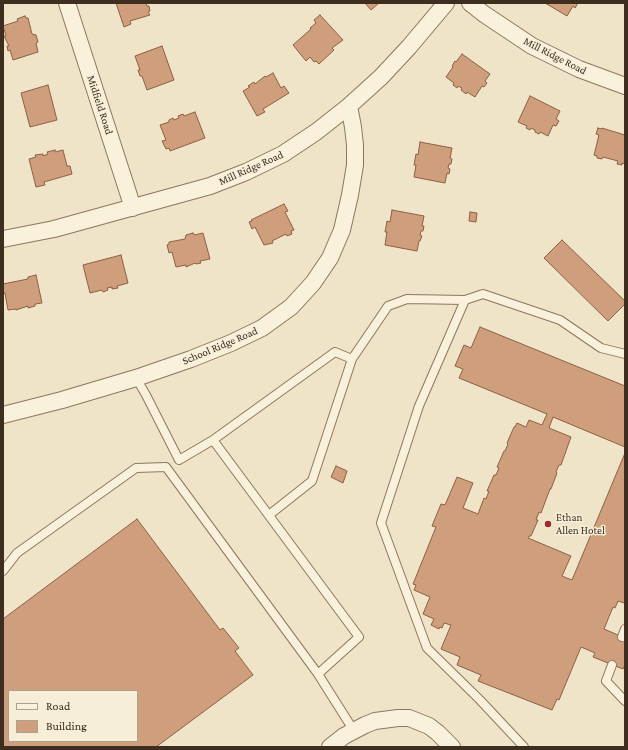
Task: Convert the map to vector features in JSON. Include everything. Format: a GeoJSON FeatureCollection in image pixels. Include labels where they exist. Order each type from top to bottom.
{"type":"FeatureCollection","features":[{"type":"Feature","properties":{"kind":"street","name":"Midfield Road"},"geometry":{"type":"LineString","coordinates":[[67,3],[133,208]]}},
{"type":"Feature","properties":{"kind":"street","name":"Mill Ridge Road"},"geometry":{"type":"LineString","coordinates":[[3,240],[54,229],[210,186],[246,172],[283,154],[316,132],[349,106],[381,77],[409,47],[446,3]]}},
{"type":"Feature","properties":{"kind":"street","name":"Mill Ridge Road"},"geometry":{"type":"LineString","coordinates":[[470,3],[532,46],[579,70],[625,86]]}},
{"type":"Feature","properties":{"kind":"street","name":"School Ridge Road"},"geometry":{"type":"LineString","coordinates":[[3,415],[62,400],[136,378],[231,343],[262,328],[291,307],[313,284],[330,258],[342,230],[355,165],[355,145],[349,106]]}},
{"type":"Feature","properties":{"kind":"street"},"geometry":{"type":"LineString","coordinates":[[330,747],[354,730],[375,721],[398,718],[408,718],[428,726],[438,733],[452,747]]}},
{"type":"Feature","properties":{"kind":"lane"},"geometry":{"type":"LineString","coordinates":[[269,515],[312,481],[352,359],[388,306],[408,299],[465,300],[483,294],[560,320],[601,348],[625,354]]}},
{"type":"Feature","properties":{"kind":"lane"},"geometry":{"type":"LineString","coordinates":[[465,300],[419,406],[381,523],[428,648],[524,747]]}},
{"type":"Feature","properties":{"kind":"lane"},"geometry":{"type":"LineString","coordinates":[[3,570],[17,553],[136,468],[166,467],[179,460],[213,440],[335,352],[352,359]]}},
{"type":"Feature","properties":{"kind":"lane"},"geometry":{"type":"LineString","coordinates":[[136,378],[179,460]]}},
{"type":"Feature","properties":{"kind":"lane"},"geometry":{"type":"LineString","coordinates":[[213,440],[359,637],[318,674]]}},
{"type":"Feature","properties":{"kind":"lane"},"geometry":{"type":"LineString","coordinates":[[166,467],[318,674],[354,730]]}},
{"type":"Feature","properties":{"kind":"lane"},"geometry":{"type":"LineString","coordinates":[[612,664],[606,681],[625,700]]}},
{"type":"Feature","properties":{"kind":"building"},"geometry":{"type":"Polygon","coordinates":[[[116,3],[146,3],[147,6],[149,6],[150,11],[148,12],[150,15],[130,21],[131,24],[124,27],[116,3]]]}},
{"type":"Feature","properties":{"kind":"building"},"geometry":{"type":"Polygon","coordinates":[[[365,3],[379,3],[371,10],[365,3]]]}},
{"type":"Feature","properties":{"kind":"building"},"geometry":{"type":"Polygon","coordinates":[[[545,3],[578,3],[575,8],[573,6],[567,16],[545,3]]]}},
{"type":"Feature","properties":{"kind":"building"},"geometry":{"type":"Polygon","coordinates":[[[320,15],[343,40],[332,48],[334,50],[319,64],[316,61],[314,62],[310,57],[306,61],[293,45],[311,29],[310,28],[316,23],[314,20],[320,15]]]}},
{"type":"Feature","properties":{"kind":"building"},"geometry":{"type":"Polygon","coordinates":[[[25,16],[28,18],[32,34],[36,35],[38,52],[13,60],[10,50],[8,51],[7,46],[9,46],[4,36],[6,36],[3,26],[18,21],[17,19],[25,16]]]}},
{"type":"Feature","properties":{"kind":"building"},"geometry":{"type":"Polygon","coordinates":[[[162,46],[174,80],[147,90],[142,76],[140,76],[138,70],[140,70],[135,56],[162,46]]]}},
{"type":"Feature","properties":{"kind":"building"},"geometry":{"type":"Polygon","coordinates":[[[462,54],[490,74],[485,81],[487,83],[484,87],[482,86],[475,97],[467,92],[466,94],[461,90],[462,88],[458,86],[457,88],[453,85],[454,83],[446,77],[455,61],[456,62],[462,54]]]}},
{"type":"Feature","properties":{"kind":"building"},"geometry":{"type":"Polygon","coordinates":[[[273,73],[281,88],[284,86],[289,93],[263,109],[265,112],[257,116],[243,91],[250,87],[248,86],[254,82],[255,84],[265,76],[266,77],[273,73]]]}},
{"type":"Feature","properties":{"kind":"building"},"geometry":{"type":"Polygon","coordinates":[[[48,85],[57,120],[30,127],[21,93],[48,85]]]}},
{"type":"Feature","properties":{"kind":"building"},"geometry":{"type":"Polygon","coordinates":[[[530,96],[560,111],[556,119],[559,121],[556,126],[553,125],[548,136],[540,132],[539,134],[531,128],[530,130],[526,128],[527,126],[518,122],[530,96]]]}},
{"type":"Feature","properties":{"kind":"building"},"geometry":{"type":"Polygon","coordinates":[[[195,112],[205,138],[170,151],[169,148],[166,149],[162,141],[166,140],[160,125],[169,122],[169,120],[173,118],[174,120],[179,118],[178,116],[183,114],[184,116],[195,112]]]}},
{"type":"Feature","properties":{"kind":"building"},"geometry":{"type":"Polygon","coordinates":[[[598,128],[625,135],[625,164],[617,164],[618,161],[603,157],[602,159],[597,158],[597,156],[594,155],[599,135],[596,134],[598,128]]]}},
{"type":"Feature","properties":{"kind":"building"},"geometry":{"type":"Polygon","coordinates":[[[420,142],[452,148],[450,158],[452,159],[451,164],[449,164],[448,168],[450,169],[449,174],[447,173],[445,183],[414,177],[416,165],[414,165],[416,154],[418,155],[420,142]]]}},
{"type":"Feature","properties":{"kind":"building"},"geometry":{"type":"Polygon","coordinates":[[[55,150],[55,152],[63,150],[67,166],[70,166],[72,174],[44,182],[45,185],[36,187],[29,159],[36,157],[35,155],[43,154],[43,156],[48,154],[47,152],[55,150]]]}},
{"type":"Feature","properties":{"kind":"building"},"geometry":{"type":"Polygon","coordinates":[[[284,204],[288,211],[285,212],[294,230],[291,231],[292,234],[287,236],[286,234],[272,241],[273,243],[264,245],[255,227],[252,229],[249,222],[284,204]]]}},
{"type":"Feature","properties":{"kind":"building"},"geometry":{"type":"Polygon","coordinates":[[[392,210],[424,216],[422,226],[424,226],[423,231],[421,231],[420,235],[422,236],[419,241],[417,251],[385,245],[387,221],[390,222],[392,210]]]}},
{"type":"Feature","properties":{"kind":"building"},"geometry":{"type":"Polygon","coordinates":[[[470,212],[477,213],[476,222],[469,221],[470,212]]]}},
{"type":"Feature","properties":{"kind":"building"},"geometry":{"type":"Polygon","coordinates":[[[193,233],[194,235],[203,233],[210,259],[200,261],[201,263],[195,263],[186,267],[186,265],[176,267],[172,252],[169,253],[167,245],[169,242],[185,239],[186,235],[193,233]]]}},
{"type":"Feature","properties":{"kind":"building"},"geometry":{"type":"Polygon","coordinates":[[[562,240],[625,301],[625,304],[608,321],[544,258],[562,240]]]}},
{"type":"Feature","properties":{"kind":"building"},"geometry":{"type":"Polygon","coordinates":[[[121,255],[128,283],[117,286],[118,288],[107,288],[108,290],[103,292],[102,290],[90,293],[83,265],[121,255]]]}},
{"type":"Feature","properties":{"kind":"building"},"geometry":{"type":"Polygon","coordinates":[[[36,275],[42,303],[35,304],[35,306],[28,308],[28,306],[16,310],[8,310],[5,293],[3,294],[3,284],[28,279],[28,277],[36,275]]]}},
{"type":"Feature","properties":{"kind":"building"},"geometry":{"type":"Polygon","coordinates":[[[480,327],[625,386],[625,447],[553,417],[549,428],[571,437],[541,513],[539,512],[536,520],[538,520],[531,536],[528,538],[571,556],[562,576],[572,580],[625,453],[625,601],[624,603],[618,601],[615,608],[613,607],[604,629],[625,638],[625,665],[623,669],[593,657],[595,653],[581,647],[559,700],[557,699],[552,710],[478,681],[481,675],[457,665],[460,657],[441,649],[451,625],[444,623],[442,628],[440,627],[439,629],[431,625],[434,619],[423,614],[430,597],[414,590],[416,585],[413,584],[436,527],[432,526],[441,504],[445,505],[457,477],[473,483],[463,508],[478,514],[484,498],[486,499],[489,491],[487,491],[494,475],[496,475],[499,468],[497,467],[514,427],[517,423],[526,427],[529,420],[542,425],[547,414],[459,378],[463,369],[455,366],[464,345],[471,348],[480,327]]]}},
{"type":"Feature","properties":{"kind":"building"},"geometry":{"type":"Polygon","coordinates":[[[336,466],[347,471],[343,483],[331,477],[336,466]]]}},
{"type":"Feature","properties":{"kind":"building"},"geometry":{"type":"Polygon","coordinates":[[[137,519],[220,630],[223,628],[239,648],[235,651],[253,675],[156,747],[3,747],[3,619],[137,519]]]}},
{"type":"Feature","properties":{"kind":"place","name":"Ethan Allen Hotel"},"geometry":{"type":"Point","coordinates":[548,524]}}]}
